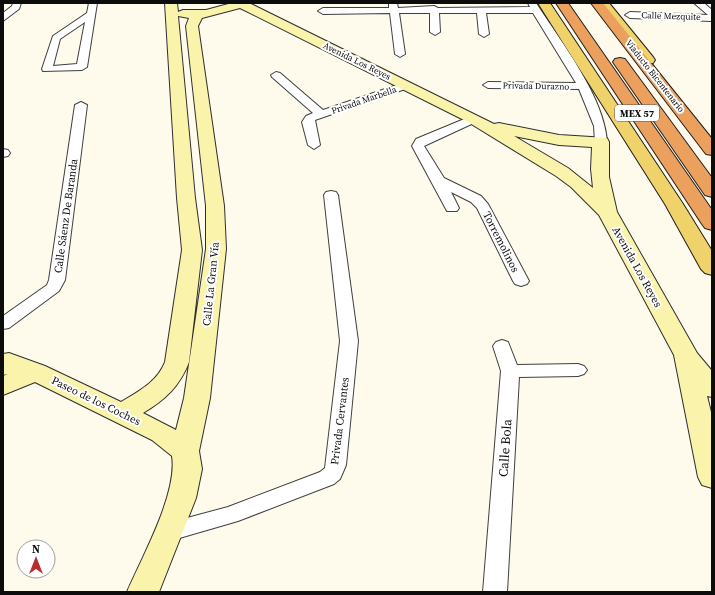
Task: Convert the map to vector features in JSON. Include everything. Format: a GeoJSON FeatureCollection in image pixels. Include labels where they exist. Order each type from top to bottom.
{"type":"FeatureCollection","features":[{"type":"Feature","properties":{"kind":"highway","name":"MEX 57"},"geometry":{"type":"LineString","coordinates":[[562,3],[712,224]]}},
{"type":"Feature","properties":{"kind":"highway","name":"MEX 57"},"geometry":{"type":"LineString","coordinates":[[577,3],[609,45],[712,191]]}},
{"type":"Feature","properties":{"kind":"highway","name":"Viaducto Bicentenario"},"geometry":{"type":"LineString","coordinates":[[596,3],[712,150]]}},
{"type":"Feature","properties":{"kind":"main road"},"geometry":{"type":"LineString","coordinates":[[603,3],[712,141]]}},
{"type":"Feature","properties":{"kind":"main road"},"geometry":{"type":"LineString","coordinates":[[537,5],[674,204],[712,269]]}},
{"type":"Feature","properties":{"kind":"street"},"geometry":{"type":"LineString","coordinates":[[3,18],[16,7],[17,3]]}},
{"type":"Feature","properties":{"kind":"street"},"geometry":{"type":"LineString","coordinates":[[91,14],[56,38],[48,70],[82,67],[93,3]]}},
{"type":"Feature","properties":{"kind":"street"},"geometry":{"type":"LineString","coordinates":[[698,3],[712,14]]}},
{"type":"Feature","properties":{"kind":"street"},"geometry":{"type":"LineString","coordinates":[[171,8],[197,15],[241,4]]}},
{"type":"Feature","properties":{"kind":"street","name":"Avenida Los Reyes"},"geometry":{"type":"LineString","coordinates":[[241,4],[408,85],[474,119],[577,184],[607,212],[686,355],[712,477]]}},
{"type":"Feature","properties":{"kind":"street"},"geometry":{"type":"LineString","coordinates":[[323,11],[394,6],[434,10],[481,10],[537,5],[583,86],[600,126],[598,162],[599,176],[607,212]]}},
{"type":"Feature","properties":{"kind":"street"},"geometry":{"type":"LineString","coordinates":[[394,6],[400,54]]}},
{"type":"Feature","properties":{"kind":"street","name":"Calle La Gran Vía"},"geometry":{"type":"LineString","coordinates":[[121,414],[166,385],[174,374],[177,362],[192,250],[186,198],[171,8]]}},
{"type":"Feature","properties":{"kind":"street"},"geometry":{"type":"LineString","coordinates":[[434,10],[435,32]]}},
{"type":"Feature","properties":{"kind":"street"},"geometry":{"type":"LineString","coordinates":[[481,10],[484,34]]}},
{"type":"Feature","properties":{"kind":"street","name":"Calle La Gran Vía"},"geometry":{"type":"LineString","coordinates":[[143,592],[182,498],[188,469],[185,451],[197,398],[216,249],[215,206],[192,26],[197,15]]}},
{"type":"Feature","properties":{"kind":"street","name":"Calle Mezquite"},"geometry":{"type":"LineString","coordinates":[[630,15],[712,18]]}},
{"type":"Feature","properties":{"kind":"street","name":"Privada Marbella"},"geometry":{"type":"LineString","coordinates":[[276,75],[321,114]]}},
{"type":"Feature","properties":{"kind":"street","name":"Privada Marbella"},"geometry":{"type":"LineString","coordinates":[[314,145],[308,122],[310,118],[408,85]]}},
{"type":"Feature","properties":{"kind":"street","name":"Privada Durazno"},"geometry":{"type":"LineString","coordinates":[[488,85],[583,86]]}},
{"type":"Feature","properties":{"kind":"street","name":"Calle Sáenz De Baranda"},"geometry":{"type":"LineString","coordinates":[[3,324],[53,288],[57,280],[81,105]]}},
{"type":"Feature","properties":{"kind":"street"},"geometry":{"type":"LineString","coordinates":[[452,208],[439,181],[418,146],[420,142],[474,119]]}},
{"type":"Feature","properties":{"kind":"street","name":"Avenida Los Reyes"},"geometry":{"type":"LineString","coordinates":[[474,119],[500,128],[559,140],[600,142]]}},
{"type":"Feature","properties":{"kind":"street"},"geometry":{"type":"LineString","coordinates":[[532,155],[551,151],[555,148],[559,140]]}},
{"type":"Feature","properties":{"kind":"street","name":"Torremolinos"},"geometry":{"type":"LineString","coordinates":[[439,181],[476,200],[483,207],[521,281]]}},
{"type":"Feature","properties":{"kind":"street","name":"Privada Cervantes"},"geometry":{"type":"LineString","coordinates":[[169,532],[230,515],[327,478],[333,473],[336,465],[349,341],[331,195]]}},
{"type":"Feature","properties":{"kind":"street"},"geometry":{"type":"LineString","coordinates":[[502,346],[510,371],[578,370]]}},
{"type":"Feature","properties":{"kind":"street"},"geometry":{"type":"LineString","coordinates":[[686,355],[712,388]]}},
{"type":"Feature","properties":{"kind":"street","name":"Paseo de los Coches"},"geometry":{"type":"LineString","coordinates":[[5,362],[36,372],[71,388],[161,433],[185,451]]}},
{"type":"Feature","properties":{"kind":"street","name":"Calle Bola"},"geometry":{"type":"LineString","coordinates":[[495,592],[510,371]]}},
{"type":"Feature","properties":{"kind":"street"},"geometry":{"type":"LineString","coordinates":[[3,386],[36,372]]}}]}
